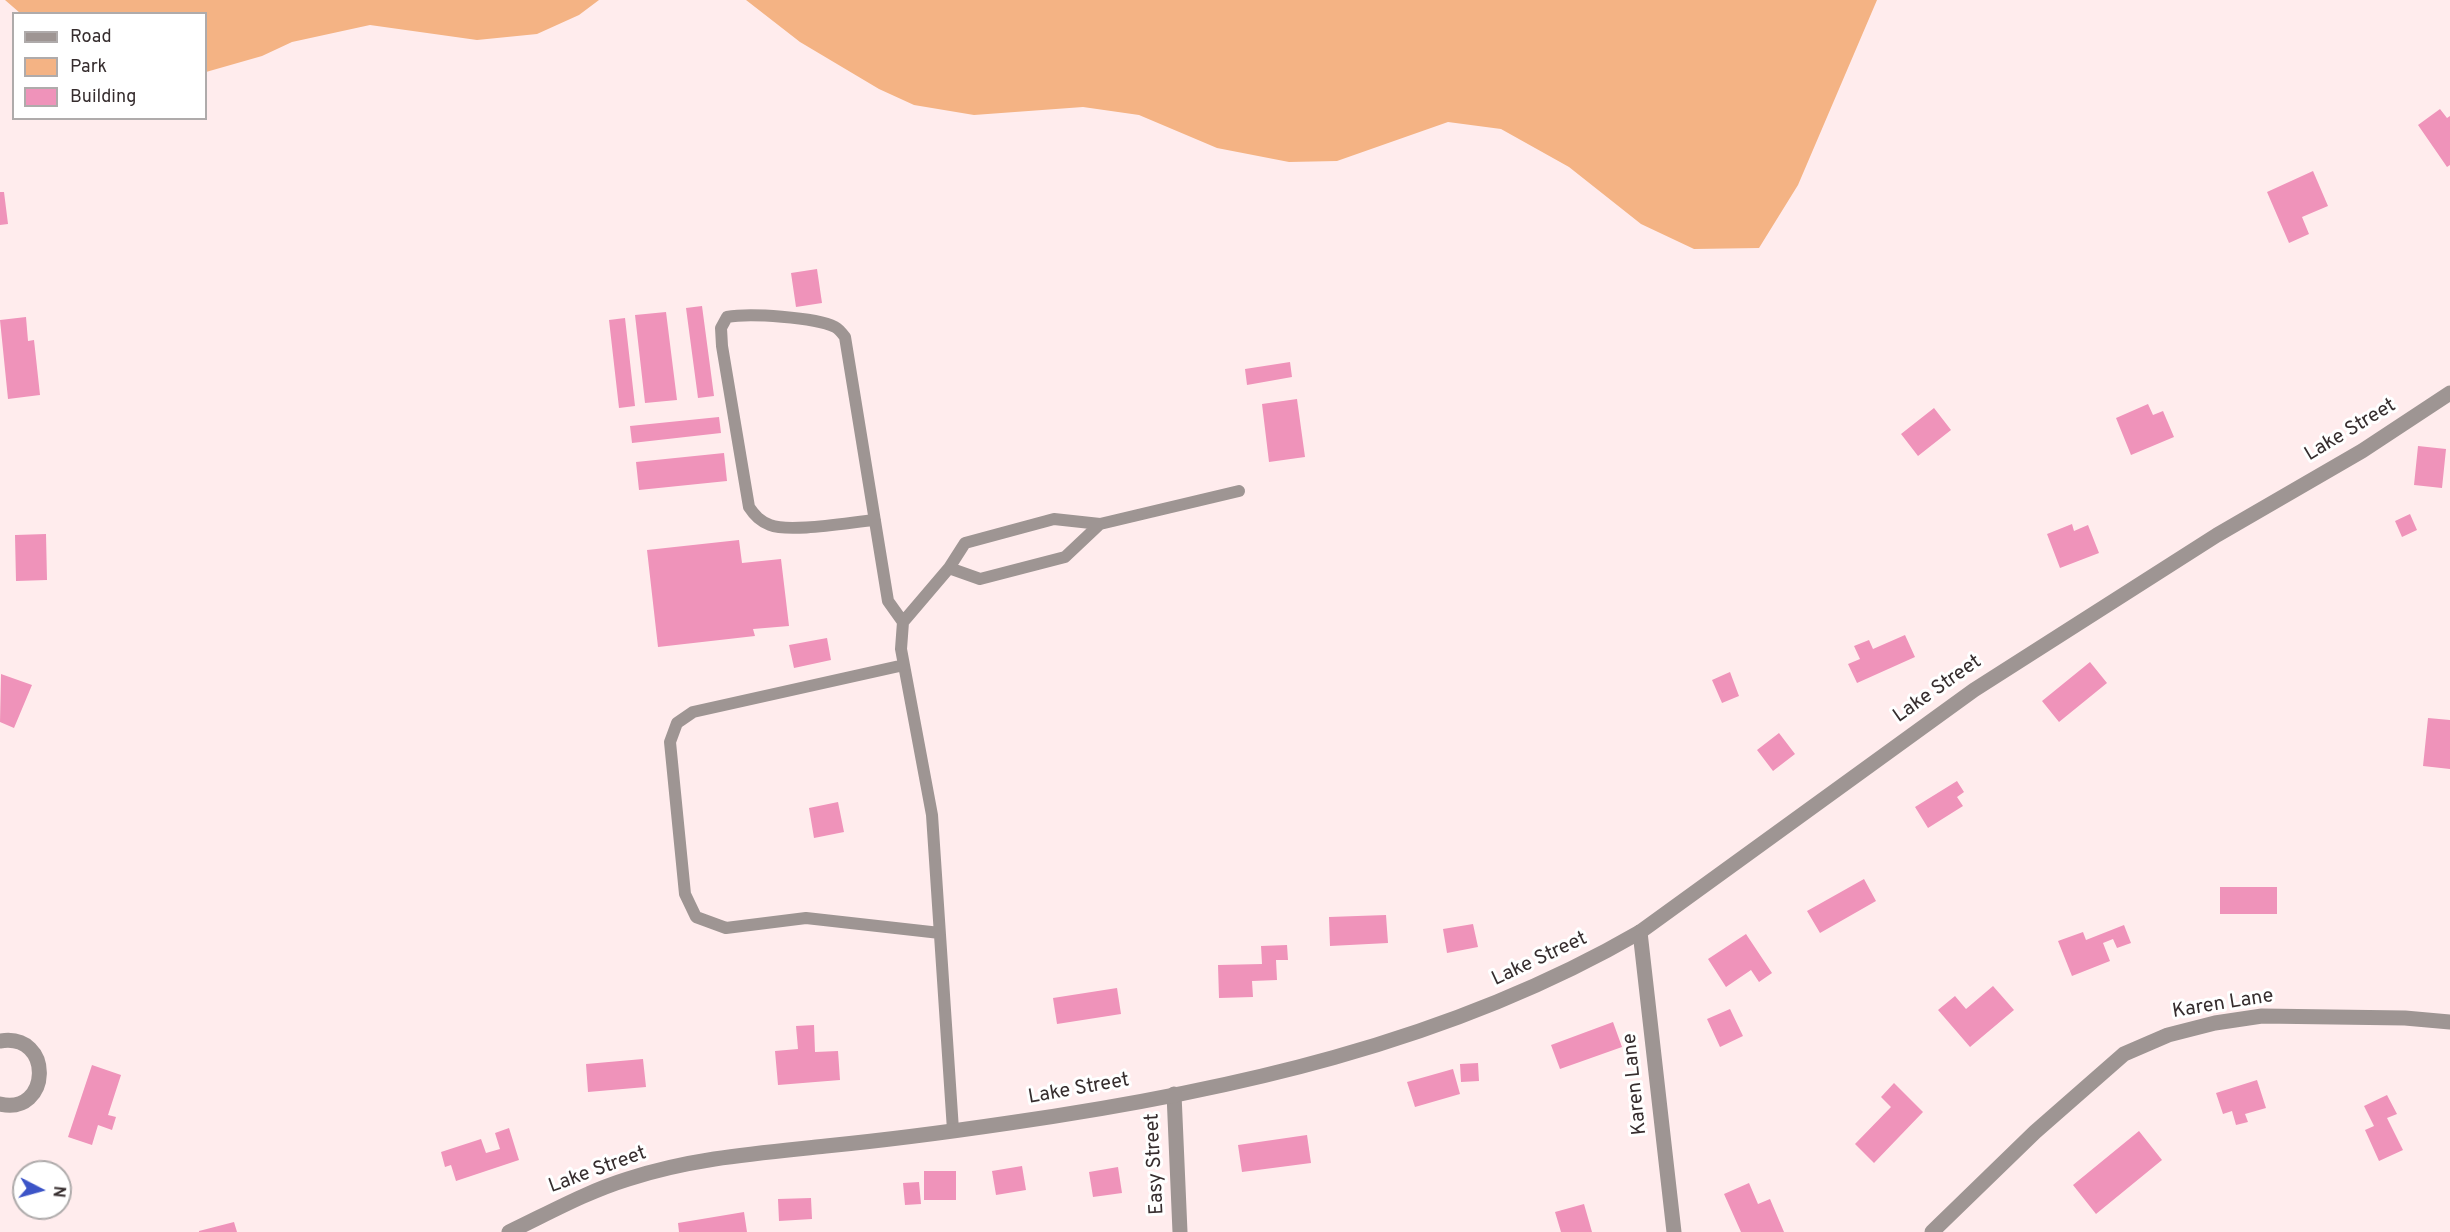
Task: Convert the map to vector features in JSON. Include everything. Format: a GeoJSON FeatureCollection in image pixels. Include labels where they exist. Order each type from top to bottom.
{"type":"FeatureCollection","features":[{"type":"Feature","properties":{"kind":"street","name":"Lake Street"},"geometry":{"type":"LineString","coordinates":[[509,1232],[584,1195],[630,1178],[676,1166],[748,1155],[953,1131],[1092,1110],[1174,1094],[1291,1069],[1496,1004],[1583,965],[1640,932],[1974,690],[2170,564],[2362,451],[2450,393]]}},
{"type":"Feature","properties":{"kind":"street","name":"Karen Lane"},"geometry":{"type":"LineString","coordinates":[[1640,932],[1674,1232]]}},
{"type":"Feature","properties":{"kind":"street","name":"Karen Lane"},"geometry":{"type":"LineString","coordinates":[[1932,1232],[2035,1132],[2124,1054],[2168,1035],[2215,1023],[2262,1017],[2405,1018],[2450,1022]]}},
{"type":"Feature","properties":{"kind":"street"},"geometry":{"type":"LineString","coordinates":[[0,1041],[19,1042],[30,1049],[38,1059],[40,1071],[36,1090],[27,1099],[15,1104],[0,1104]]}},
{"type":"Feature","properties":{"kind":"street","name":"Easy Street"},"geometry":{"type":"LineString","coordinates":[[1174,1094],[1180,1232]]}},
{"type":"Feature","properties":{"kind":"lane"},"geometry":{"type":"LineString","coordinates":[[875,520],[793,527],[772,526],[758,519],[749,507],[722,345],[721,328],[727,317],[744,314],[822,323],[838,328],[845,337],[875,520],[888,601],[903,622]]}},
{"type":"Feature","properties":{"kind":"lane"},"geometry":{"type":"LineString","coordinates":[[953,1131],[932,815],[901,649],[903,622],[949,568],[965,543],[1054,519],[1100,524],[1239,491]]}},
{"type":"Feature","properties":{"kind":"lane"},"geometry":{"type":"LineString","coordinates":[[949,568],[980,579],[1065,557],[1100,524]]}},
{"type":"Feature","properties":{"kind":"lane"},"geometry":{"type":"LineString","coordinates":[[904,665],[693,712],[677,723],[670,742],[670,765],[685,894],[696,917],[726,928],[806,918],[940,933]]}},
{"type":"Feature","properties":{"kind":"green space"},"geometry":{"type":"Polygon","coordinates":[[[5,0],[599,0],[579,15],[537,34],[477,40],[370,25],[292,42],[262,56],[207,72],[207,12],[19,12],[5,0]]]}},
{"type":"Feature","properties":{"kind":"green space"},"geometry":{"type":"Polygon","coordinates":[[[746,0],[1877,0],[1798,185],[1759,248],[1694,249],[1641,224],[1569,167],[1501,129],[1448,122],[1337,161],[1289,162],[1217,148],[1139,115],[1083,107],[974,115],[914,105],[879,89],[800,42],[746,0]]]}},
{"type":"Feature","properties":{"kind":"building"},"geometry":{"type":"Polygon","coordinates":[[[2440,109],[2447,118],[2450,116],[2450,165],[2447,167],[2418,125],[2440,109]]]}},
{"type":"Feature","properties":{"kind":"building"},"geometry":{"type":"Polygon","coordinates":[[[2313,171],[2328,206],[2302,217],[2309,234],[2289,243],[2267,192],[2313,171]]]}},
{"type":"Feature","properties":{"kind":"building"},"geometry":{"type":"Polygon","coordinates":[[[0,192],[4,192],[8,224],[0,225],[0,192]]]}},
{"type":"Feature","properties":{"kind":"building"},"geometry":{"type":"Polygon","coordinates":[[[817,269],[822,303],[796,307],[791,273],[817,269]]]}},
{"type":"Feature","properties":{"kind":"building"},"geometry":{"type":"Polygon","coordinates":[[[702,306],[714,396],[698,398],[686,308],[702,306]]]}},
{"type":"Feature","properties":{"kind":"building"},"geometry":{"type":"Polygon","coordinates":[[[666,312],[677,400],[645,403],[635,315],[666,312]]]}},
{"type":"Feature","properties":{"kind":"building"},"geometry":{"type":"Polygon","coordinates":[[[26,317],[28,341],[34,340],[40,395],[8,399],[0,320],[26,317]]]}},
{"type":"Feature","properties":{"kind":"building"},"geometry":{"type":"Polygon","coordinates":[[[625,318],[635,406],[619,408],[609,320],[625,318]]]}},
{"type":"Feature","properties":{"kind":"building"},"geometry":{"type":"Polygon","coordinates":[[[1290,362],[1292,377],[1247,385],[1245,369],[1290,362]]]}},
{"type":"Feature","properties":{"kind":"building"},"geometry":{"type":"Polygon","coordinates":[[[1297,399],[1305,457],[1269,462],[1262,404],[1297,399]]]}},
{"type":"Feature","properties":{"kind":"building"},"geometry":{"type":"Polygon","coordinates":[[[2148,404],[2153,415],[2163,411],[2174,437],[2131,455],[2116,418],[2148,404]]]}},
{"type":"Feature","properties":{"kind":"building"},"geometry":{"type":"Polygon","coordinates":[[[1934,408],[1951,430],[1918,456],[1901,434],[1934,408]]]}},
{"type":"Feature","properties":{"kind":"building"},"geometry":{"type":"Polygon","coordinates":[[[719,417],[721,433],[632,443],[630,426],[719,417]]]}},
{"type":"Feature","properties":{"kind":"building"},"geometry":{"type":"Polygon","coordinates":[[[2418,446],[2446,449],[2442,488],[2414,485],[2418,446]]]}},
{"type":"Feature","properties":{"kind":"building"},"geometry":{"type":"Polygon","coordinates":[[[724,453],[727,481],[639,490],[636,462],[724,453]]]}},
{"type":"Feature","properties":{"kind":"building"},"geometry":{"type":"Polygon","coordinates":[[[2410,514],[2417,530],[2402,537],[2395,521],[2410,514]]]}},
{"type":"Feature","properties":{"kind":"building"},"geometry":{"type":"Polygon","coordinates":[[[2072,524],[2074,531],[2088,525],[2099,553],[2060,568],[2047,534],[2072,524]]]}},
{"type":"Feature","properties":{"kind":"building"},"geometry":{"type":"Polygon","coordinates":[[[46,534],[47,580],[16,581],[15,535],[46,534]]]}},
{"type":"Feature","properties":{"kind":"building"},"geometry":{"type":"Polygon","coordinates":[[[739,540],[742,563],[781,559],[789,626],[753,629],[755,636],[658,647],[647,550],[739,540]]]}},
{"type":"Feature","properties":{"kind":"building"},"geometry":{"type":"Polygon","coordinates":[[[1905,635],[1915,657],[1857,683],[1848,664],[1860,659],[1854,646],[1869,640],[1873,649],[1905,635]]]}},
{"type":"Feature","properties":{"kind":"building"},"geometry":{"type":"Polygon","coordinates":[[[827,638],[831,660],[794,668],[789,645],[827,638]]]}},
{"type":"Feature","properties":{"kind":"building"},"geometry":{"type":"Polygon","coordinates":[[[2090,662],[2107,683],[2059,722],[2042,701],[2090,662]]]}},
{"type":"Feature","properties":{"kind":"building"},"geometry":{"type":"Polygon","coordinates":[[[1730,672],[1739,696],[1722,703],[1712,680],[1730,672]]]}},
{"type":"Feature","properties":{"kind":"building"},"geometry":{"type":"Polygon","coordinates":[[[1,674],[32,685],[14,728],[0,722],[1,674]]]}},
{"type":"Feature","properties":{"kind":"building"},"geometry":{"type":"Polygon","coordinates":[[[2428,718],[2450,720],[2450,769],[2423,766],[2428,718]]]}},
{"type":"Feature","properties":{"kind":"building"},"geometry":{"type":"Polygon","coordinates":[[[1779,733],[1795,754],[1773,771],[1757,750],[1779,733]]]}},
{"type":"Feature","properties":{"kind":"building"},"geometry":{"type":"Polygon","coordinates":[[[1957,781],[1964,792],[1957,797],[1963,806],[1928,828],[1915,807],[1957,781]]]}},
{"type":"Feature","properties":{"kind":"building"},"geometry":{"type":"Polygon","coordinates":[[[838,802],[844,832],[814,838],[809,808],[838,802]]]}},
{"type":"Feature","properties":{"kind":"building"},"geometry":{"type":"Polygon","coordinates":[[[1864,879],[1876,901],[1820,933],[1807,911],[1864,879]]]}},
{"type":"Feature","properties":{"kind":"building"},"geometry":{"type":"Polygon","coordinates":[[[2220,887],[2277,887],[2277,914],[2220,914],[2220,887]]]}},
{"type":"Feature","properties":{"kind":"building"},"geometry":{"type":"Polygon","coordinates":[[[1386,915],[1388,943],[1330,946],[1329,917],[1386,915]]]}},
{"type":"Feature","properties":{"kind":"building"},"geometry":{"type":"Polygon","coordinates":[[[1473,924],[1478,947],[1447,953],[1443,929],[1473,924]]]}},
{"type":"Feature","properties":{"kind":"building"},"geometry":{"type":"Polygon","coordinates":[[[2124,925],[2131,943],[2117,948],[2113,939],[2103,943],[2110,961],[2072,976],[2058,941],[2083,932],[2086,940],[2124,925]]]}},
{"type":"Feature","properties":{"kind":"building"},"geometry":{"type":"Polygon","coordinates":[[[1746,934],[1772,973],[1759,982],[1751,970],[1726,987],[1708,959],[1746,934]]]}},
{"type":"Feature","properties":{"kind":"building"},"geometry":{"type":"Polygon","coordinates":[[[1287,945],[1288,960],[1276,960],[1277,980],[1252,981],[1253,997],[1219,998],[1218,965],[1262,964],[1261,946],[1287,945]]]}},
{"type":"Feature","properties":{"kind":"building"},"geometry":{"type":"Polygon","coordinates":[[[1993,986],[2014,1010],[1970,1047],[1938,1010],[1955,996],[1966,1009],[1993,986]]]}},
{"type":"Feature","properties":{"kind":"building"},"geometry":{"type":"Polygon","coordinates":[[[1117,988],[1121,1014],[1057,1024],[1053,998],[1117,988]]]}},
{"type":"Feature","properties":{"kind":"building"},"geometry":{"type":"Polygon","coordinates":[[[1730,1009],[1743,1036],[1720,1047],[1707,1019],[1730,1009]]]}},
{"type":"Feature","properties":{"kind":"building"},"geometry":{"type":"Polygon","coordinates":[[[1613,1022],[1622,1047],[1560,1069],[1551,1045],[1613,1022]]]}},
{"type":"Feature","properties":{"kind":"building"},"geometry":{"type":"Polygon","coordinates":[[[814,1025],[815,1052],[838,1051],[840,1080],[778,1085],[775,1051],[798,1049],[796,1026],[814,1025]]]}},
{"type":"Feature","properties":{"kind":"building"},"geometry":{"type":"Polygon","coordinates":[[[643,1059],[646,1087],[588,1092],[586,1064],[643,1059]]]}},
{"type":"Feature","properties":{"kind":"building"},"geometry":{"type":"Polygon","coordinates":[[[1478,1063],[1479,1081],[1461,1082],[1460,1064],[1478,1063]]]}},
{"type":"Feature","properties":{"kind":"building"},"geometry":{"type":"Polygon","coordinates":[[[92,1065],[121,1075],[108,1115],[116,1117],[112,1130],[98,1125],[92,1145],[68,1137],[92,1065]]]}},
{"type":"Feature","properties":{"kind":"building"},"geometry":{"type":"Polygon","coordinates":[[[1453,1069],[1460,1094],[1415,1107],[1407,1082],[1453,1069]]]}},
{"type":"Feature","properties":{"kind":"building"},"geometry":{"type":"Polygon","coordinates":[[[2257,1080],[2266,1108],[2245,1114],[2248,1122],[2236,1125],[2232,1111],[2223,1114],[2216,1093],[2257,1080]]]}},
{"type":"Feature","properties":{"kind":"building"},"geometry":{"type":"Polygon","coordinates":[[[1894,1083],[1923,1112],[1874,1163],[1855,1144],[1891,1107],[1881,1097],[1894,1083]]]}},
{"type":"Feature","properties":{"kind":"building"},"geometry":{"type":"Polygon","coordinates":[[[2387,1095],[2397,1114],[2387,1118],[2403,1150],[2379,1161],[2365,1130],[2374,1126],[2364,1106],[2387,1095]]]}},
{"type":"Feature","properties":{"kind":"building"},"geometry":{"type":"Polygon","coordinates":[[[509,1128],[519,1160],[456,1181],[451,1165],[445,1167],[441,1152],[481,1139],[486,1153],[500,1149],[495,1133],[509,1128]]]}},
{"type":"Feature","properties":{"kind":"building"},"geometry":{"type":"Polygon","coordinates":[[[2139,1131],[2162,1160],[2096,1214],[2073,1185],[2139,1131]]]}},
{"type":"Feature","properties":{"kind":"building"},"geometry":{"type":"Polygon","coordinates":[[[1307,1135],[1311,1163],[1242,1172],[1238,1145],[1307,1135]]]}},
{"type":"Feature","properties":{"kind":"building"},"geometry":{"type":"Polygon","coordinates":[[[1022,1166],[1026,1190],[996,1195],[992,1171],[1022,1166]]]}},
{"type":"Feature","properties":{"kind":"building"},"geometry":{"type":"Polygon","coordinates":[[[1118,1167],[1122,1193],[1093,1197],[1089,1172],[1118,1167]]]}},
{"type":"Feature","properties":{"kind":"building"},"geometry":{"type":"Polygon","coordinates":[[[924,1171],[956,1171],[956,1200],[924,1200],[924,1171]]]}},
{"type":"Feature","properties":{"kind":"building"},"geometry":{"type":"Polygon","coordinates":[[[919,1182],[921,1204],[905,1205],[903,1183],[919,1182]]]}},
{"type":"Feature","properties":{"kind":"building"},"geometry":{"type":"Polygon","coordinates":[[[1749,1183],[1758,1204],[1770,1199],[1784,1232],[1741,1232],[1724,1194],[1749,1183]]]}},
{"type":"Feature","properties":{"kind":"building"},"geometry":{"type":"Polygon","coordinates":[[[811,1198],[812,1219],[779,1221],[778,1199],[811,1198]]]}},
{"type":"Feature","properties":{"kind":"building"},"geometry":{"type":"Polygon","coordinates":[[[1584,1204],[1592,1232],[1561,1232],[1555,1212],[1584,1204]]]}},
{"type":"Feature","properties":{"kind":"building"},"geometry":{"type":"Polygon","coordinates":[[[744,1212],[747,1232],[679,1232],[678,1223],[744,1212]]]}},
{"type":"Feature","properties":{"kind":"building"},"geometry":{"type":"Polygon","coordinates":[[[234,1222],[237,1232],[199,1232],[199,1231],[234,1222]]]}}]}
